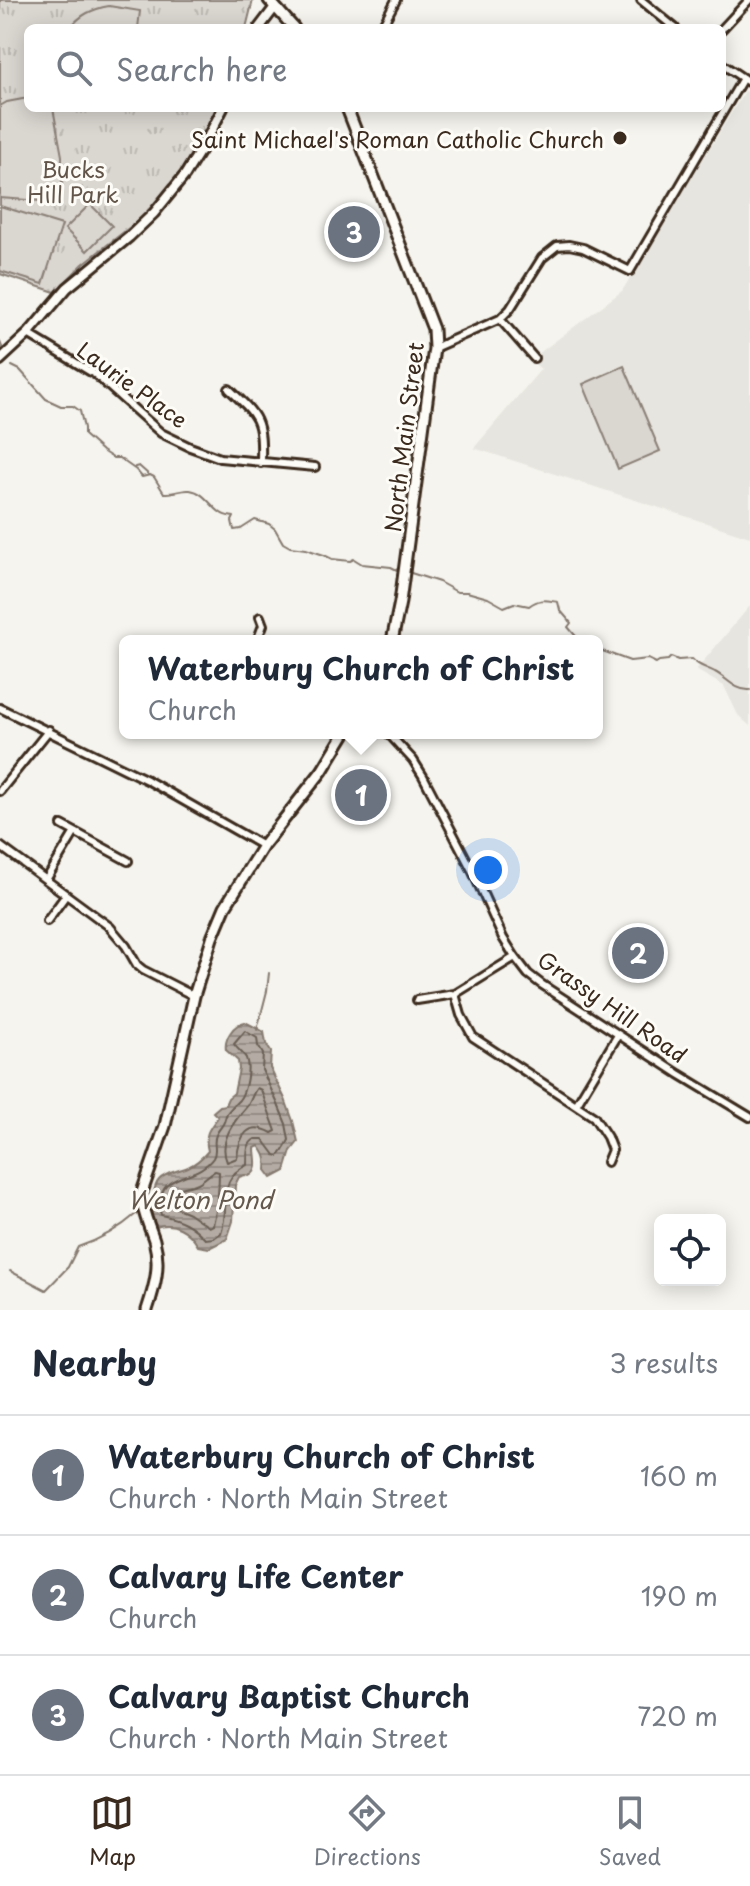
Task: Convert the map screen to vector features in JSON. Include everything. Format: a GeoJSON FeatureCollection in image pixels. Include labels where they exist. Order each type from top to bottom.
{"type":"FeatureCollection","features":[{"type":"Feature","properties":{"kind":"main road"},"geometry":{"type":"LineString","coordinates":[[272,3],[290,24]]}},
{"type":"Feature","properties":{"kind":"main road","name":"North Main Street"},"geometry":{"type":"LineString","coordinates":[[349,112],[433,329],[434,348],[393,635]]}},
{"type":"Feature","properties":{"kind":"main road"},"geometry":{"type":"LineString","coordinates":[[147,1310],[156,1283],[158,1260],[141,1195],[165,1126],[194,996],[212,938],[225,907],[263,846],[322,771],[341,739]]}},
{"type":"Feature","properties":{"kind":"street"},"geometry":{"type":"LineString","coordinates":[[383,24],[396,0]]}},
{"type":"Feature","properties":{"kind":"street"},"geometry":{"type":"LineString","coordinates":[[641,0],[670,24]]}},
{"type":"Feature","properties":{"kind":"street"},"geometry":{"type":"LineString","coordinates":[[726,25],[749,0]]}},
{"type":"Feature","properties":{"kind":"street"},"geometry":{"type":"LineString","coordinates":[[261,24],[272,3]]}},
{"type":"Feature","properties":{"kind":"street"},"geometry":{"type":"LineString","coordinates":[[726,67],[750,83]]}},
{"type":"Feature","properties":{"kind":"street"},"geometry":{"type":"LineString","coordinates":[[726,107],[743,78]]}},
{"type":"Feature","properties":{"kind":"street"},"geometry":{"type":"LineString","coordinates":[[0,360],[28,334],[67,288],[154,213],[185,175],[221,112]]}},
{"type":"Feature","properties":{"kind":"street"},"geometry":{"type":"LineString","coordinates":[[434,348],[500,319],[510,309],[542,258],[557,246],[583,248],[630,271],[723,112]]}},
{"type":"Feature","properties":{"kind":"street"},"geometry":{"type":"LineString","coordinates":[[500,319],[534,358]]}},
{"type":"Feature","properties":{"kind":"street","name":"Laurie Place"},"geometry":{"type":"LineString","coordinates":[[28,334],[96,375],[161,433],[190,447],[220,458],[315,467]]}},
{"type":"Feature","properties":{"kind":"street"},"geometry":{"type":"LineString","coordinates":[[229,389],[259,421],[261,463]]}},
{"type":"Feature","properties":{"kind":"street"},"geometry":{"type":"LineString","coordinates":[[259,635],[263,625],[260,617]]}},
{"type":"Feature","properties":{"kind":"street"},"geometry":{"type":"LineString","coordinates":[[0,708],[147,780],[263,846]]}},
{"type":"Feature","properties":{"kind":"street"},"geometry":{"type":"LineString","coordinates":[[0,791],[49,730]]}},
{"type":"Feature","properties":{"kind":"street","name":"Grassy Hill Road"},"geometry":{"type":"LineString","coordinates":[[394,739],[423,776],[503,938],[528,974],[618,1035],[750,1117]]}},
{"type":"Feature","properties":{"kind":"street"},"geometry":{"type":"LineString","coordinates":[[62,825],[128,861]]}},
{"type":"Feature","properties":{"kind":"street"},"geometry":{"type":"LineString","coordinates":[[46,880],[75,832]]}},
{"type":"Feature","properties":{"kind":"street"},"geometry":{"type":"LineString","coordinates":[[0,846],[110,927],[143,970],[194,996]]}},
{"type":"Feature","properties":{"kind":"street"},"geometry":{"type":"LineString","coordinates":[[47,921],[66,895]]}},
{"type":"Feature","properties":{"kind":"street"},"geometry":{"type":"LineString","coordinates":[[417,1000],[455,994],[515,957]]}},
{"type":"Feature","properties":{"kind":"street"},"geometry":{"type":"LineString","coordinates":[[455,994],[461,1015],[473,1037],[594,1117],[612,1150],[607,1162]]}},
{"type":"Feature","properties":{"kind":"street"},"geometry":{"type":"LineString","coordinates":[[576,1105],[618,1035]]}},
{"type":"Feature","properties":{"kind":"shaded area"},"geometry":{"type":"Polygon","coordinates":[[[745,91],[750,92],[750,537],[474,448],[541,369],[530,360],[622,291],[745,91]]]}},
{"type":"Feature","properties":{"kind":"shaded area"},"geometry":{"type":"Polygon","coordinates":[[[750,606],[750,726],[738,715],[724,686],[696,670],[750,606]]]}},
{"type":"Feature","properties":{"kind":"green space","name":"Bucks Hill Park"},"geometry":{"type":"Polygon","coordinates":[[[0,0],[253,0],[247,24],[24,24],[24,112],[214,112],[205,135],[158,205],[83,264],[55,292],[0,274],[0,0]]]}},
{"type":"Feature","properties":{"kind":"green space"},"geometry":{"type":"Polygon","coordinates":[[[109,6],[140,11],[138,24],[74,24],[97,9],[109,6]]]}},
{"type":"Feature","properties":{"kind":"green space"},"geometry":{"type":"Polygon","coordinates":[[[24,99],[24,112],[54,112],[62,156],[62,193],[55,202],[0,198],[0,106],[24,99]]]}},
{"type":"Feature","properties":{"kind":"green space"},"geometry":{"type":"Polygon","coordinates":[[[90,204],[112,226],[87,251],[65,229],[90,204]]]}},
{"type":"Feature","properties":{"kind":"green space"},"geometry":{"type":"Polygon","coordinates":[[[0,206],[62,225],[43,284],[0,271],[0,206]]]}},
{"type":"Feature","properties":{"kind":"green space"},"geometry":{"type":"Polygon","coordinates":[[[624,366],[660,451],[618,469],[583,384],[624,366]]]}},
{"type":"Feature","properties":{"kind":"water","name":"Welton Pond"},"geometry":{"type":"Polygon","coordinates":[[[245,1022],[264,1032],[271,1052],[270,1068],[285,1099],[298,1142],[291,1151],[285,1171],[272,1178],[266,1170],[263,1152],[259,1146],[255,1148],[255,1171],[249,1176],[239,1177],[235,1185],[233,1221],[227,1239],[209,1248],[198,1246],[180,1228],[169,1225],[156,1227],[147,1208],[162,1177],[191,1166],[208,1151],[208,1133],[218,1117],[213,1112],[225,1105],[234,1093],[239,1069],[238,1061],[226,1050],[228,1036],[245,1022]]]}},
{"type":"Feature","properties":{"kind":"waterway"},"geometry":{"type":"LineString","coordinates":[[0,342],[0,351]]}},
{"type":"Feature","properties":{"kind":"waterway"},"geometry":{"type":"LineString","coordinates":[[12,366],[20,370],[46,399],[80,411],[84,435],[102,451],[119,458],[142,477],[154,477],[164,493],[195,491],[221,513],[234,517],[234,530],[255,520],[269,524],[283,543],[290,547],[306,549],[332,559],[354,559],[362,564],[391,567],[399,571]]}},
{"type":"Feature","properties":{"kind":"waterway"},"geometry":{"type":"LineString","coordinates":[[135,467],[139,466],[149,475]]}},
{"type":"Feature","properties":{"kind":"waterway"},"geometry":{"type":"LineString","coordinates":[[411,573],[457,592],[488,598],[504,607],[514,603],[529,606],[543,600],[558,602],[560,610],[571,623],[568,627],[575,635]]}},
{"type":"Feature","properties":{"kind":"waterway"},"geometry":{"type":"LineString","coordinates":[[603,651],[630,661],[648,659],[656,663],[671,657],[692,659],[735,686],[750,690]]}},
{"type":"Feature","properties":{"kind":"waterway"},"geometry":{"type":"LineString","coordinates":[[257,1030],[269,973]]}},
{"type":"Feature","properties":{"kind":"waterway"},"geometry":{"type":"LineString","coordinates":[[10,1271],[46,1290],[68,1267],[78,1247],[108,1234],[136,1214]]}},
{"type":"Feature","properties":{"kind":"place","name":"Saint Michael's Roman Catholic Church"},"geometry":{"type":"Point","coordinates":[620,138]}},
{"type":"Feature","properties":{"kind":"place","name":"Calvary Baptist Church"},"geometry":{"type":"Point","coordinates":[354,232]}},
{"type":"Feature","properties":{"kind":"place","name":"Waterbury Church of Christ"},"geometry":{"type":"Point","coordinates":[361,795]}},
{"type":"Feature","properties":{"kind":"place","name":"Calvary Life Center"},"geometry":{"type":"Point","coordinates":[638,953]}}]}
